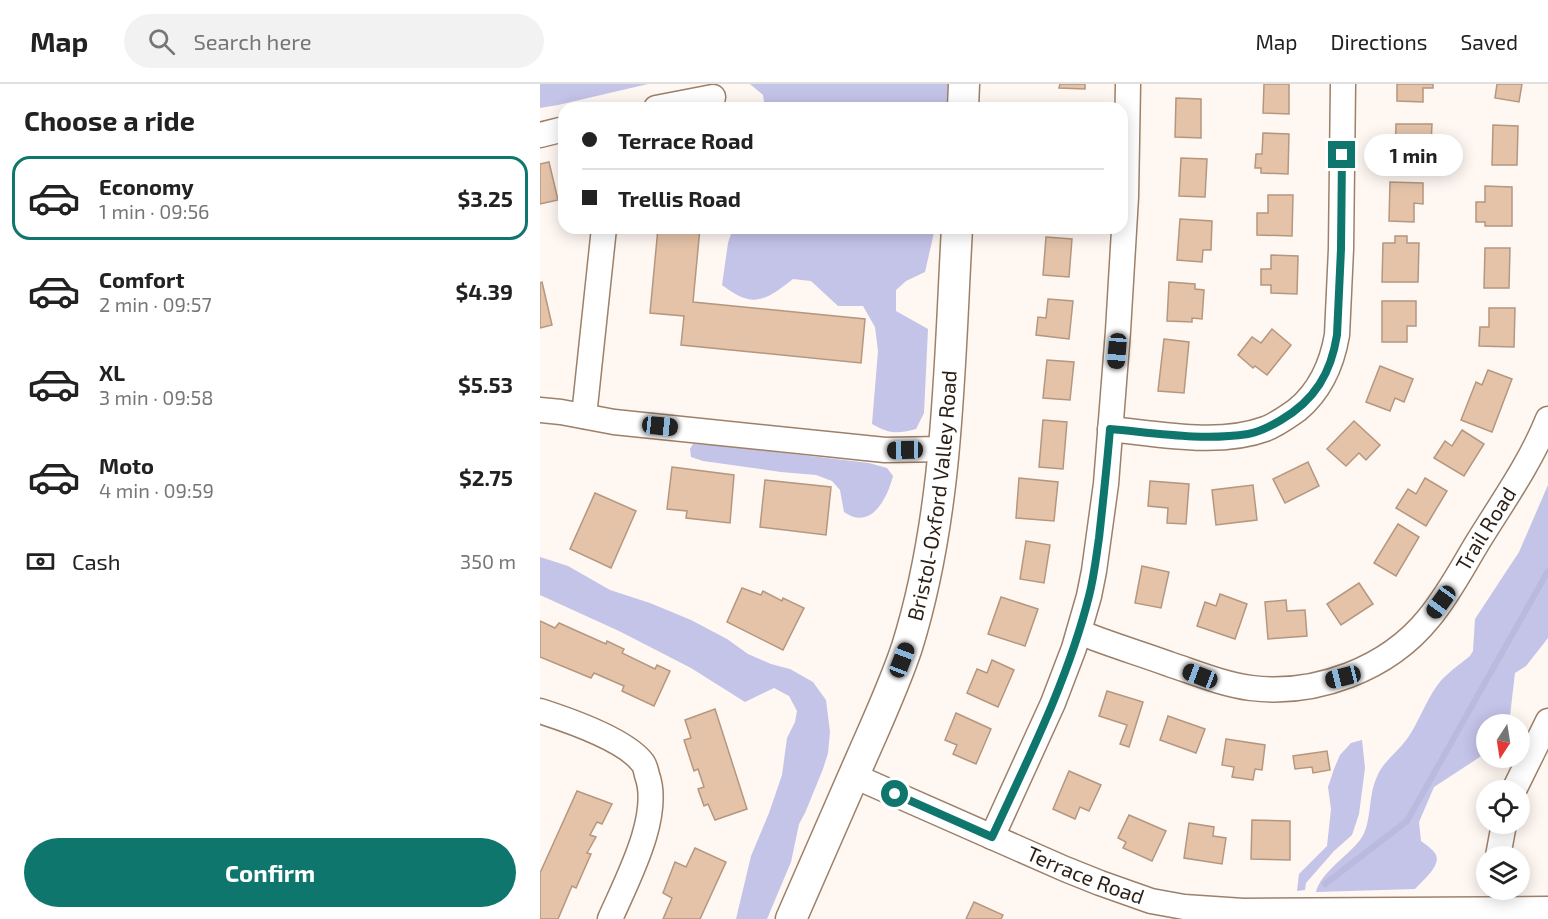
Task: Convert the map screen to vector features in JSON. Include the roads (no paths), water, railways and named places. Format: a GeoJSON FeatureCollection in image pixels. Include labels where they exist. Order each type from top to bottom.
{"type":"FeatureCollection","features":[{"type":"Feature","properties":{"kind":"main road"},"geometry":{"type":"LineString","coordinates":[[963,102],[964,84]]}},
{"type":"Feature","properties":{"kind":"main road","name":"Bristol-Oxford Valley Road"},"geometry":{"type":"LineString","coordinates":[[791,919],[889,693],[907,647],[922,588],[935,525],[943,449],[957,234]]}},
{"type":"Feature","properties":{"kind":"street"},"geometry":{"type":"LineString","coordinates":[[1128,84],[1128,102]]}},
{"type":"Feature","properties":{"kind":"street"},"geometry":{"type":"LineString","coordinates":[[1110,429],[1217,437],[1250,434],[1268,428],[1291,414],[1306,402],[1318,387],[1326,374],[1337,335],[1341,249],[1343,84]]}},
{"type":"Feature","properties":{"kind":"street"},"geometry":{"type":"LineString","coordinates":[[687,102],[713,97]]}},
{"type":"Feature","properties":{"kind":"street"},"geometry":{"type":"LineString","coordinates":[[540,135],[558,130]]}},
{"type":"Feature","properties":{"kind":"street"},"geometry":{"type":"LineString","coordinates":[[584,416],[603,234]]}},
{"type":"Feature","properties":{"kind":"street"},"geometry":{"type":"LineString","coordinates":[[992,837],[1053,703],[1079,632],[1089,596],[1106,484],[1124,234]]}},
{"type":"Feature","properties":{"kind":"street"},"geometry":{"type":"LineString","coordinates":[[540,410],[614,422],[885,450],[943,449]]}},
{"type":"Feature","properties":{"kind":"street","name":"Trail Road"},"geometry":{"type":"LineString","coordinates":[[1079,632],[1200,676],[1250,688],[1302,688],[1358,672],[1381,660],[1428,619],[1453,585],[1511,490],[1548,419]]}},
{"type":"Feature","properties":{"kind":"street"},"geometry":{"type":"LineString","coordinates":[[540,711],[620,743],[643,763],[649,780],[651,799],[648,828],[610,919]]}},
{"type":"Feature","properties":{"kind":"street"},"geometry":{"type":"LineString","coordinates":[[1519,780],[1548,721]]}},
{"type":"Feature","properties":{"kind":"street","name":"Terrace Road"},"geometry":{"type":"LineString","coordinates":[[854,776],[1100,883],[1151,901],[1184,907],[1331,915],[1493,900],[1548,909]]}},
{"type":"Feature","properties":{"kind":"waterway"},"geometry":{"type":"LineString","coordinates":[[1325,884],[1407,821],[1548,571]]}}]}
